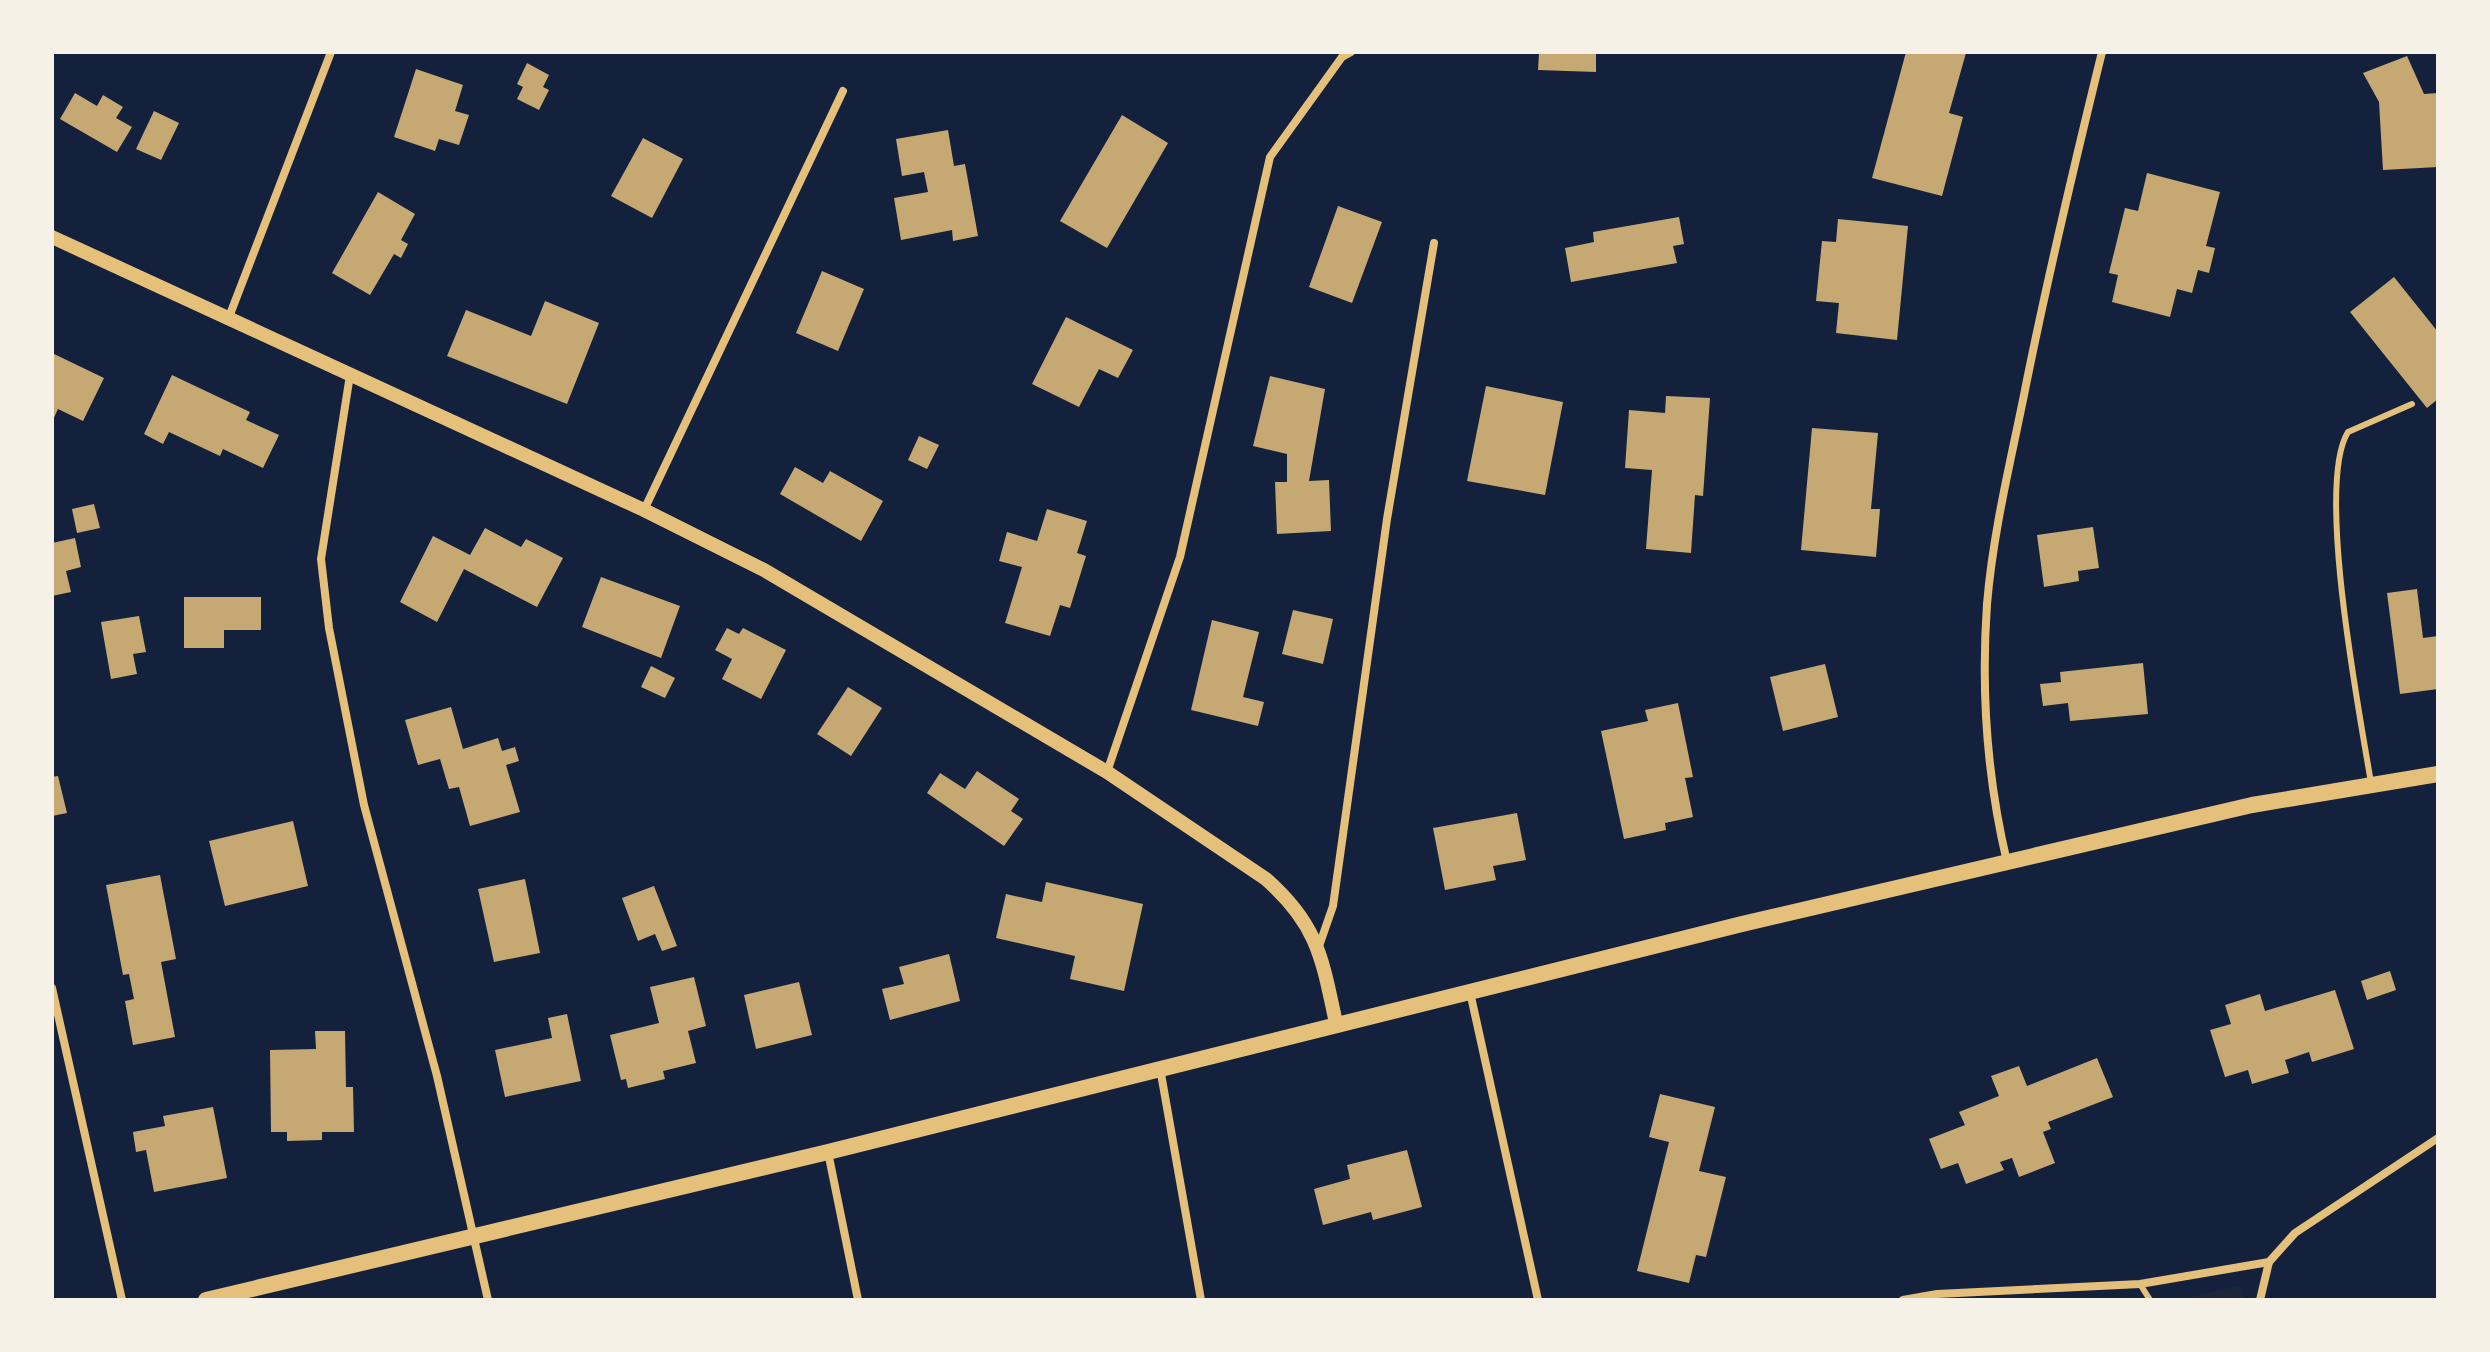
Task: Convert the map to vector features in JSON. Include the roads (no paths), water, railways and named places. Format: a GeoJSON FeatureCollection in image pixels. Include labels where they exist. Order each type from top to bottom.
{"type":"FeatureCollection","features":[{"type":"Feature","properties":{"kind":"main road"},"geometry":{"type":"LineString","coordinates":[[206,1300],[828,1152],[1336,1023],[2228,810],[2371,783],[2438,774]]}},
{"type":"Feature","properties":{"kind":"street"},"geometry":{"type":"LineString","coordinates":[[229,317],[331,52]]}},
{"type":"Feature","properties":{"kind":"street"},"geometry":{"type":"LineString","coordinates":[[1107,772],[1180,557],[1270,157],[1342,57],[1351,52]]}},
{"type":"Feature","properties":{"kind":"street"},"geometry":{"type":"LineString","coordinates":[[2008,863],[1994,803],[1989,753],[1987,604],[1998,527],[2054,242],[2102,52]]}},
{"type":"Feature","properties":{"kind":"street"},"geometry":{"type":"LineString","coordinates":[[644,510],[843,91]]}},
{"type":"Feature","properties":{"kind":"street"},"geometry":{"type":"LineString","coordinates":[[52,237],[644,510],[764,570],[1107,772],[1266,879],[1302,914],[1318,949],[1336,1023]]}},
{"type":"Feature","properties":{"kind":"street"},"geometry":{"type":"LineString","coordinates":[[1318,949],[1333,906],[1387,519],[1434,243]]}},
{"type":"Feature","properties":{"kind":"street"},"geometry":{"type":"LineString","coordinates":[[350,375],[321,559],[329,628],[364,805],[437,1076],[488,1300]]}},
{"type":"Feature","properties":{"kind":"street"},"geometry":{"type":"LineString","coordinates":[[52,988],[122,1300]]}},
{"type":"Feature","properties":{"kind":"street"},"geometry":{"type":"LineString","coordinates":[[1470,991],[1538,1300]]}},
{"type":"Feature","properties":{"kind":"street"},"geometry":{"type":"LineString","coordinates":[[1160,1068],[1201,1300]]}},
{"type":"Feature","properties":{"kind":"street"},"geometry":{"type":"LineString","coordinates":[[2260,1300],[2269,1262],[2295,1233],[2438,1138]]}},
{"type":"Feature","properties":{"kind":"street"},"geometry":{"type":"LineString","coordinates":[[828,1152],[858,1300]]}},
{"type":"Feature","properties":{"kind":"street"},"geometry":{"type":"LineString","coordinates":[[1903,1300],[1937,1294],[2085,1290],[2269,1262]]}},
{"type":"Feature","properties":{"kind":"lane"},"geometry":{"type":"LineString","coordinates":[[2371,783],[2340,582],[2340,464],[2343,440],[2348,432],[2412,404]]}},
{"type":"Feature","properties":{"kind":"lane"},"geometry":{"type":"LineString","coordinates":[[2140,1284],[2150,1300]]}}]}
